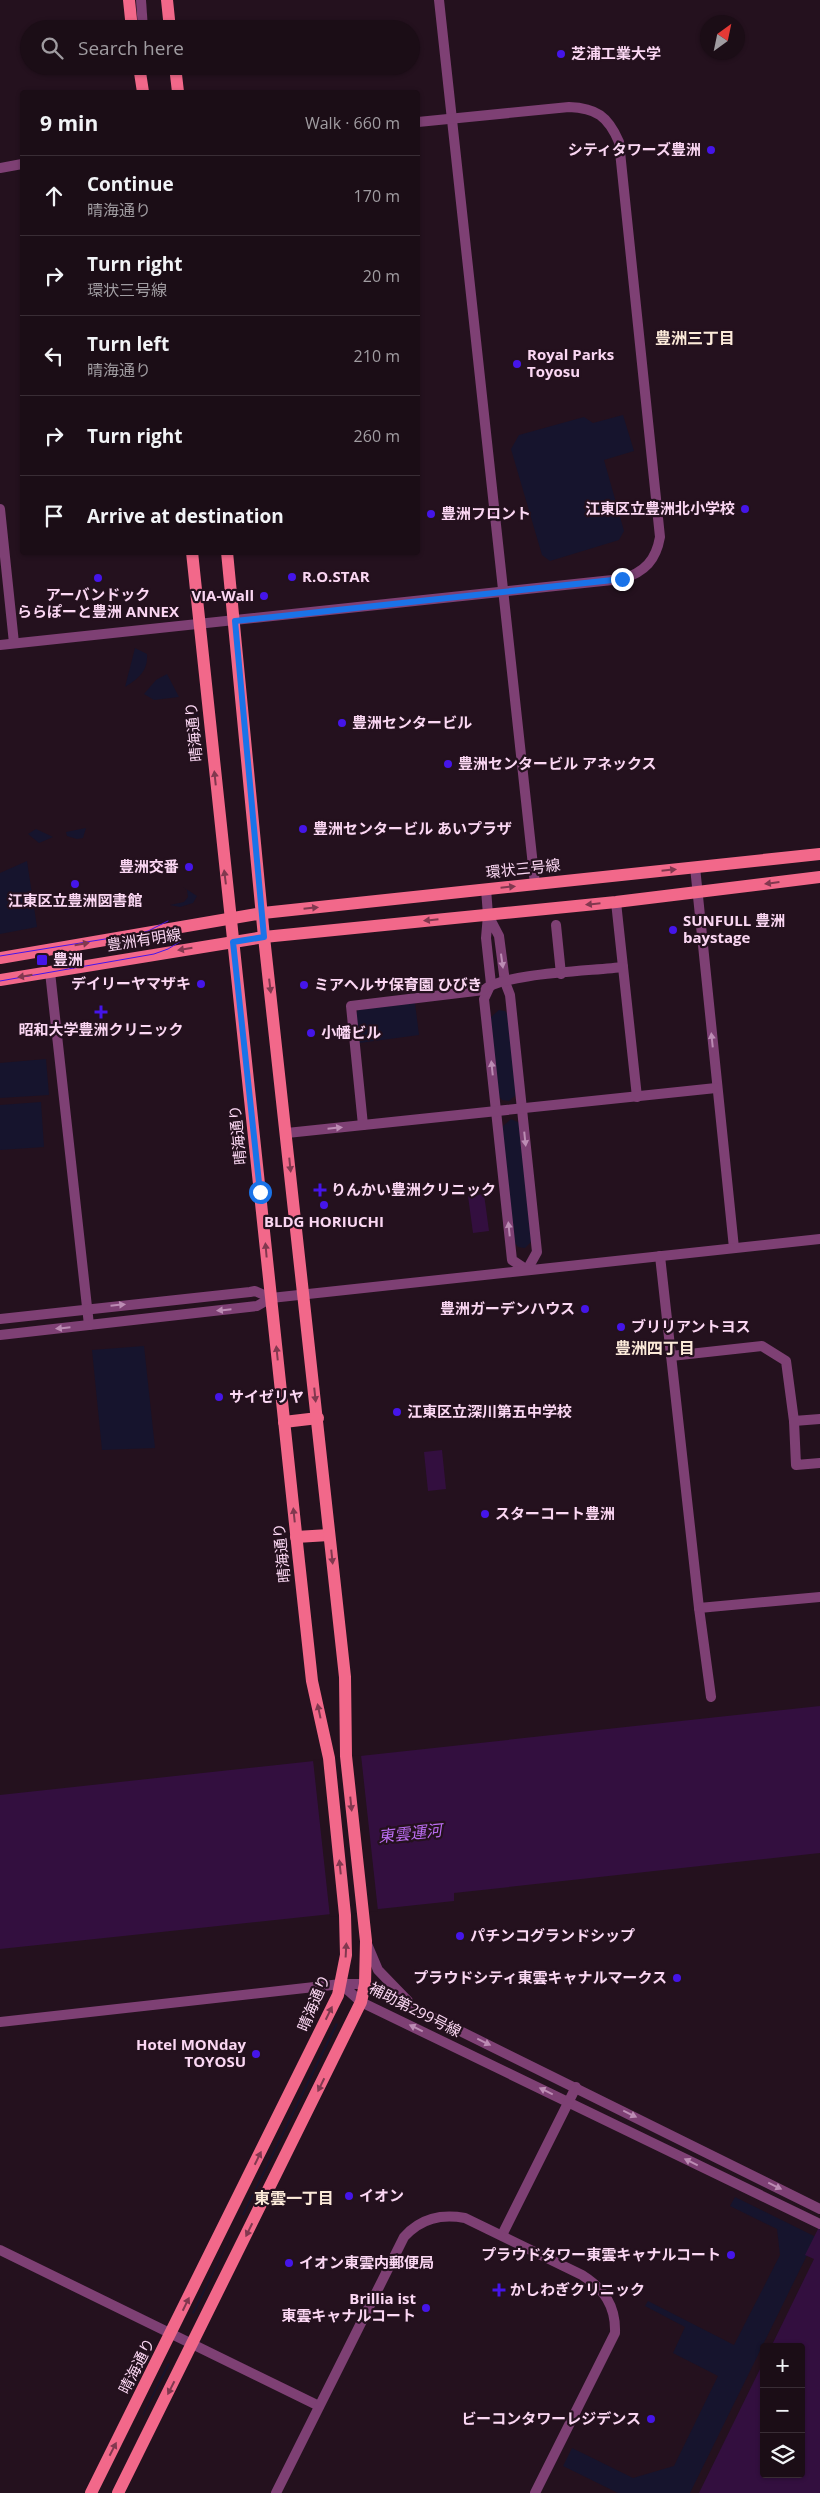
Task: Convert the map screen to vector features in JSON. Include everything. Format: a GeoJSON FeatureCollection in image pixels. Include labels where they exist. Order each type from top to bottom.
{"type":"FeatureCollection","features":[{"type":"Feature","properties":{"kind":"main road"},"geometry":{"type":"LineString","coordinates":[[129,0],[131,20]]}},
{"type":"Feature","properties":{"kind":"main road"},"geometry":{"type":"LineString","coordinates":[[167,0],[169,20]]}},
{"type":"Feature","properties":{"kind":"main road"},"geometry":{"type":"LineString","coordinates":[[142,75],[143,90]]}},
{"type":"Feature","properties":{"kind":"main road"},"geometry":{"type":"LineString","coordinates":[[175,75],[178,90]]}},
{"type":"Feature","properties":{"kind":"main road","name":"晴海通り"},"geometry":{"type":"LineString","coordinates":[[91,2493],[338,1995],[342,1984],[346,1955],[345,1915],[328,1758],[312,1681],[296,1537],[192,555]]}},
{"type":"Feature","properties":{"kind":"main road"},"geometry":{"type":"LineString","coordinates":[[118,2493],[362,2002],[365,1984],[366,1941],[346,1756],[345,1677],[287,1133],[264,937],[227,555]]}},
{"type":"Feature","properties":{"kind":"main road","name":"環状三号線"},"geometry":{"type":"LineString","coordinates":[[230,918],[820,854]]}},
{"type":"Feature","properties":{"kind":"main road"},"geometry":{"type":"LineString","coordinates":[[233,942],[264,937],[616,902],[820,877]]}},
{"type":"Feature","properties":{"kind":"main road","name":"豊洲有明線"},"geometry":{"type":"LineString","coordinates":[[0,958],[230,918]]}},
{"type":"Feature","properties":{"kind":"main road","name":"豊洲有明線"},"geometry":{"type":"LineString","coordinates":[[0,980],[233,942]]}},
{"type":"Feature","properties":{"kind":"main road"},"geometry":{"type":"LineString","coordinates":[[284,1422],[318,1418]]}},
{"type":"Feature","properties":{"kind":"main road"},"geometry":{"type":"LineString","coordinates":[[296,1537],[330,1535]]}},
{"type":"Feature","properties":{"kind":"street"},"geometry":{"type":"LineString","coordinates":[[141,0],[142,20]]}},
{"type":"Feature","properties":{"kind":"street"},"geometry":{"type":"LineString","coordinates":[[439,0],[535,884]]}},
{"type":"Feature","properties":{"kind":"street"},"geometry":{"type":"LineString","coordinates":[[0,645],[622,579],[637,575],[649,565],[657,552],[660,537],[619,142],[612,126],[602,115],[586,107],[569,107],[420,122]]}},
{"type":"Feature","properties":{"kind":"street"},"geometry":{"type":"LineString","coordinates":[[0,168],[20,164]]}},
{"type":"Feature","properties":{"kind":"street"},"geometry":{"type":"LineString","coordinates":[[0,509],[14,643]]}},
{"type":"Feature","properties":{"kind":"street"},"geometry":{"type":"LineString","coordinates":[[695,867],[716,1088],[734,1248]]}},
{"type":"Feature","properties":{"kind":"street"},"geometry":{"type":"LineString","coordinates":[[486,889],[488,915],[486,938],[491,984],[484,999],[496,1112],[512,1260],[527,1270]]}},
{"type":"Feature","properties":{"kind":"street"},"geometry":{"type":"LineString","coordinates":[[616,902],[637,1097]]}},
{"type":"Feature","properties":{"kind":"street"},"geometry":{"type":"LineString","coordinates":[[488,915],[499,936],[505,982],[510,995],[537,1252],[527,1270]]}},
{"type":"Feature","properties":{"kind":"street"},"geometry":{"type":"LineString","coordinates":[[556,925],[561,974]]}},
{"type":"Feature","properties":{"kind":"street"},"geometry":{"type":"LineString","coordinates":[[363,1125],[351,1006],[484,990],[491,984],[520,978],[623,967]]}},
{"type":"Feature","properties":{"kind":"street"},"geometry":{"type":"LineString","coordinates":[[50,972],[89,1325]]}},
{"type":"Feature","properties":{"kind":"street"},"geometry":{"type":"LineString","coordinates":[[287,1133],[716,1088]]}},
{"type":"Feature","properties":{"kind":"street"},"geometry":{"type":"LineString","coordinates":[[0,1335],[257,1306],[271,1298],[820,1239]]}},
{"type":"Feature","properties":{"kind":"street"},"geometry":{"type":"LineString","coordinates":[[660,1256],[698,1608],[711,1697]]}},
{"type":"Feature","properties":{"kind":"street"},"geometry":{"type":"LineString","coordinates":[[0,1319],[256,1291],[271,1298]]}},
{"type":"Feature","properties":{"kind":"street"},"geometry":{"type":"LineString","coordinates":[[671,1356],[762,1346],[786,1361],[794,1422],[796,1465],[820,1463]]}},
{"type":"Feature","properties":{"kind":"street"},"geometry":{"type":"LineString","coordinates":[[794,1422],[820,1419]]}},
{"type":"Feature","properties":{"kind":"street"},"geometry":{"type":"LineString","coordinates":[[698,1608],[820,1596]]}},
{"type":"Feature","properties":{"kind":"street"},"geometry":{"type":"LineString","coordinates":[[366,1941],[374,1962],[385,1979],[425,2013]]}},
{"type":"Feature","properties":{"kind":"street"},"geometry":{"type":"LineString","coordinates":[[0,2022],[342,1984]]}},
{"type":"Feature","properties":{"kind":"street","name":"補助第299号線"},"geometry":{"type":"LineString","coordinates":[[342,1984],[365,1984],[820,2209]]}},
{"type":"Feature","properties":{"kind":"street","name":"補助第299号線"},"geometry":{"type":"LineString","coordinates":[[342,1984],[362,2002],[820,2224]]}},
{"type":"Feature","properties":{"kind":"street"},"geometry":{"type":"LineString","coordinates":[[502,2234],[576,2087]]}},
{"type":"Feature","properties":{"kind":"street"},"geometry":{"type":"LineString","coordinates":[[276,2493],[404,2237],[414,2226],[430,2218],[451,2216],[465,2218],[502,2234],[582,2274],[597,2284],[606,2296],[616,2321],[615,2333],[535,2493]]}},
{"type":"Feature","properties":{"kind":"street"},"geometry":{"type":"LineString","coordinates":[[0,2250],[319,2406]]}},
{"type":"Feature","properties":{"kind":"shaded area"},"geometry":{"type":"Polygon","coordinates":[[[623,415],[634,451],[604,460],[624,531],[619,540],[550,561],[542,555],[511,449],[519,435],[584,417],[593,423],[623,415]]]}},
{"type":"Feature","properties":{"kind":"shaded area"},"geometry":{"type":"Polygon","coordinates":[[[135,648],[147,654],[146,665],[142,674],[125,687],[135,648]]]}},
{"type":"Feature","properties":{"kind":"shaded area"},"geometry":{"type":"Polygon","coordinates":[[[167,674],[179,697],[154,700],[144,694],[156,680],[167,674]]]}},
{"type":"Feature","properties":{"kind":"shaded area"},"geometry":{"type":"Polygon","coordinates":[[[194,708],[197,708],[200,742],[197,742],[194,708]]]}},
{"type":"Feature","properties":{"kind":"shaded area"},"geometry":{"type":"Polygon","coordinates":[[[86,828],[83,838],[77,839],[67,836],[66,832],[86,828]]]}},
{"type":"Feature","properties":{"kind":"shaded area"},"geometry":{"type":"Polygon","coordinates":[[[36,829],[53,837],[39,843],[28,834],[36,829]]]}},
{"type":"Feature","properties":{"kind":"shaded area"},"geometry":{"type":"Polygon","coordinates":[[[27,861],[37,927],[0,934],[0,873],[27,861]]]}},
{"type":"Feature","properties":{"kind":"shaded area"},"geometry":{"type":"Polygon","coordinates":[[[183,887],[197,896],[193,903],[180,907],[170,905],[184,902],[188,897],[187,890],[183,887]]]}},
{"type":"Feature","properties":{"kind":"shaded area"},"geometry":{"type":"Polygon","coordinates":[[[415,1003],[419,1035],[359,1043],[356,1013],[358,1010],[415,1003]]]}},
{"type":"Feature","properties":{"kind":"shaded area"},"geometry":{"type":"Polygon","coordinates":[[[499,1010],[505,1011],[509,1016],[516,1095],[509,1101],[502,1100],[498,1095],[490,1018],[499,1010]]]}},
{"type":"Feature","properties":{"kind":"shaded area"},"geometry":{"type":"Polygon","coordinates":[[[46,1059],[49,1095],[0,1098],[0,1063],[46,1059]]]}},
{"type":"Feature","properties":{"kind":"shaded area"},"geometry":{"type":"Polygon","coordinates":[[[41,1102],[44,1147],[0,1150],[0,1105],[41,1102]]]}},
{"type":"Feature","properties":{"kind":"shaded area"},"geometry":{"type":"Polygon","coordinates":[[[511,1119],[520,1123],[533,1240],[525,1248],[518,1247],[514,1242],[502,1127],[511,1119]]]}},
{"type":"Feature","properties":{"kind":"shaded area"},"geometry":{"type":"Polygon","coordinates":[[[144,1346],[155,1448],[102,1450],[92,1350],[144,1346]]]}},
{"type":"Feature","properties":{"kind":"shaded area"},"geometry":{"type":"Polygon","coordinates":[[[336,2023],[338,2024],[244,2215],[242,2215],[336,2023]]]}},
{"type":"Feature","properties":{"kind":"shaded area"},"geometry":{"type":"Polygon","coordinates":[[[735,2197],[816,2237],[764,2343],[760,2343],[760,2351],[690,2493],[618,2493],[563,2466],[572,2448],[633,2478],[674,2466],[718,2376],[673,2353],[685,2327],[645,2306],[648,2301],[734,2345],[780,2255],[777,2229],[730,2206],[735,2197]]]}},
{"type":"Feature","properties":{"kind":"shaded area"},"geometry":{"type":"Polygon","coordinates":[[[232,2235],[194,2314],[192,2313],[232,2235]]]}},
{"type":"Feature","properties":{"kind":"shaded area"},"geometry":{"type":"Polygon","coordinates":[[[168,2363],[170,2364],[143,2416],[143,2414],[168,2363]]]}},
{"type":"Feature","properties":{"kind":"water"},"geometry":{"type":"Polygon","coordinates":[[[484,1194],[489,1231],[473,1233],[468,1196],[484,1194]]]}},
{"type":"Feature","properties":{"kind":"water"},"geometry":{"type":"Polygon","coordinates":[[[442,1450],[446,1489],[428,1491],[424,1452],[442,1450]]]}},
{"type":"Feature","properties":{"kind":"water","name":"東雲運河"},"geometry":{"type":"Polygon","coordinates":[[[820,1706],[820,1853],[454,1893],[454,1901],[0,1949],[0,1795],[820,1706]]]}},
{"type":"Feature","properties":{"kind":"water"},"geometry":{"type":"Polygon","coordinates":[[[820,2225],[820,2493],[699,2493],[760,2369],[760,2478],[805,2478],[805,2343],[773,2343],[814,2259],[805,2255],[820,2225]]]}},
{"type":"Feature","properties":{"kind":"pier"},"geometry":{"type":"Polygon","coordinates":[[[361,1755],[378,1911],[330,1917],[313,1760],[361,1755]]]}},
{"type":"Feature","properties":{"kind":"tram line"},"geometry":{"type":"LineString","coordinates":[[0,956],[136,934],[148,931],[168,921]]}},
{"type":"Feature","properties":{"kind":"tram line"},"geometry":{"type":"LineString","coordinates":[[0,981],[154,954],[168,949],[181,941]]}},
{"type":"Feature","properties":{"kind":"place","name":"芝浦工業大学"},"geometry":{"type":"Point","coordinates":[561,54]}},
{"type":"Feature","properties":{"kind":"place","name":"シティタワーズ豊洲"},"geometry":{"type":"Point","coordinates":[711,150]}},
{"type":"Feature","properties":{"kind":"place","name":"Royal Parks Toyosu"},"geometry":{"type":"Point","coordinates":[517,364]}},
{"type":"Feature","properties":{"kind":"place","name":"江東区立豊洲北小学校"},"geometry":{"type":"Point","coordinates":[745,509]}},
{"type":"Feature","properties":{"kind":"place","name":"豊洲フロント"},"geometry":{"type":"Point","coordinates":[431,514]}},
{"type":"Feature","properties":{"kind":"place","name":"R.O.STAR"},"geometry":{"type":"Point","coordinates":[292,577]}},
{"type":"Feature","properties":{"kind":"place","name":"アーバンドック ららぽーと豊洲 ANNEX"},"geometry":{"type":"Point","coordinates":[98,578]}},
{"type":"Feature","properties":{"kind":"place","name":"VIA-Wall"},"geometry":{"type":"Point","coordinates":[264,596]}},
{"type":"Feature","properties":{"kind":"place","name":"豊洲センタービル"},"geometry":{"type":"Point","coordinates":[342,723]}},
{"type":"Feature","properties":{"kind":"place","name":"豊洲センタービル アネックス"},"geometry":{"type":"Point","coordinates":[448,764]}},
{"type":"Feature","properties":{"kind":"place","name":"豊洲センタービル あいプラザ"},"geometry":{"type":"Point","coordinates":[303,829]}},
{"type":"Feature","properties":{"kind":"place","name":"豊洲交番"},"geometry":{"type":"Point","coordinates":[189,867]}},
{"type":"Feature","properties":{"kind":"place","name":"江東区立豊洲図書館"},"geometry":{"type":"Point","coordinates":[75,884]}},
{"type":"Feature","properties":{"kind":"place","name":"SUNFULL 豊洲 baystage"},"geometry":{"type":"Point","coordinates":[673,930]}},
{"type":"Feature","properties":{"kind":"place","name":"豊洲"},"geometry":{"type":"Point","coordinates":[42,960]}},
{"type":"Feature","properties":{"kind":"place","name":"デイリーヤマザキ"},"geometry":{"type":"Point","coordinates":[201,984]}},
{"type":"Feature","properties":{"kind":"place","name":"ミアヘルサ保育園 ひびき"},"geometry":{"type":"Point","coordinates":[304,985]}},
{"type":"Feature","properties":{"kind":"place","name":"昭和大学豊洲クリニック"},"geometry":{"type":"Point","coordinates":[101,1012]}},
{"type":"Feature","properties":{"kind":"place","name":"小幡ビル"},"geometry":{"type":"Point","coordinates":[311,1033]}},
{"type":"Feature","properties":{"kind":"place","name":"りんかい豊洲クリニック"},"geometry":{"type":"Point","coordinates":[320,1190]}},
{"type":"Feature","properties":{"kind":"place","name":"BLDG HORIUCHI"},"geometry":{"type":"Point","coordinates":[324,1205]}},
{"type":"Feature","properties":{"kind":"place","name":"豊洲ガーデンハウス"},"geometry":{"type":"Point","coordinates":[585,1309]}},
{"type":"Feature","properties":{"kind":"place","name":"ブリリアントヨス"},"geometry":{"type":"Point","coordinates":[621,1327]}},
{"type":"Feature","properties":{"kind":"place","name":"サイゼリヤ"},"geometry":{"type":"Point","coordinates":[219,1397]}},
{"type":"Feature","properties":{"kind":"place","name":"江東区立深川第五中学校"},"geometry":{"type":"Point","coordinates":[397,1412]}},
{"type":"Feature","properties":{"kind":"place","name":"スターコート豊洲"},"geometry":{"type":"Point","coordinates":[485,1514]}},
{"type":"Feature","properties":{"kind":"place","name":"パチンコグランドシップ"},"geometry":{"type":"Point","coordinates":[460,1936]}},
{"type":"Feature","properties":{"kind":"place","name":"プラウドシティ東雲キャナルマークス"},"geometry":{"type":"Point","coordinates":[677,1978]}},
{"type":"Feature","properties":{"kind":"place","name":"Hotel MONday TOYOSU"},"geometry":{"type":"Point","coordinates":[256,2054]}},
{"type":"Feature","properties":{"kind":"place","name":"イオン"},"geometry":{"type":"Point","coordinates":[349,2196]}},
{"type":"Feature","properties":{"kind":"place","name":"プラウドタワー東雲キャナルコート"},"geometry":{"type":"Point","coordinates":[731,2255]}},
{"type":"Feature","properties":{"kind":"place","name":"イオン東雲内郵便局"},"geometry":{"type":"Point","coordinates":[289,2263]}},
{"type":"Feature","properties":{"kind":"place","name":"かしわぎクリニック"},"geometry":{"type":"Point","coordinates":[499,2290]}},
{"type":"Feature","properties":{"kind":"place","name":"Brillia ist 東雲キャナルコート"},"geometry":{"type":"Point","coordinates":[426,2308]}},
{"type":"Feature","properties":{"kind":"place","name":"ビーコンタワーレジデンス"},"geometry":{"type":"Point","coordinates":[651,2419]}},
{"type":"Feature","properties":{"kind":"district","name":"豊洲三丁目"},"geometry":{"type":"Point","coordinates":[695,338]}},
{"type":"Feature","properties":{"kind":"district","name":"豊洲四丁目"},"geometry":{"type":"Point","coordinates":[655,1348]}},
{"type":"Feature","properties":{"kind":"district","name":"東雲一丁目"},"geometry":{"type":"Point","coordinates":[294,2198]}},
{"type":"Feature","properties":{"kind":"route"},"geometry":{"type":"LineString","coordinates":[[260,1192],[233,942],[264,937],[235,621],[622,579]]}}]}
